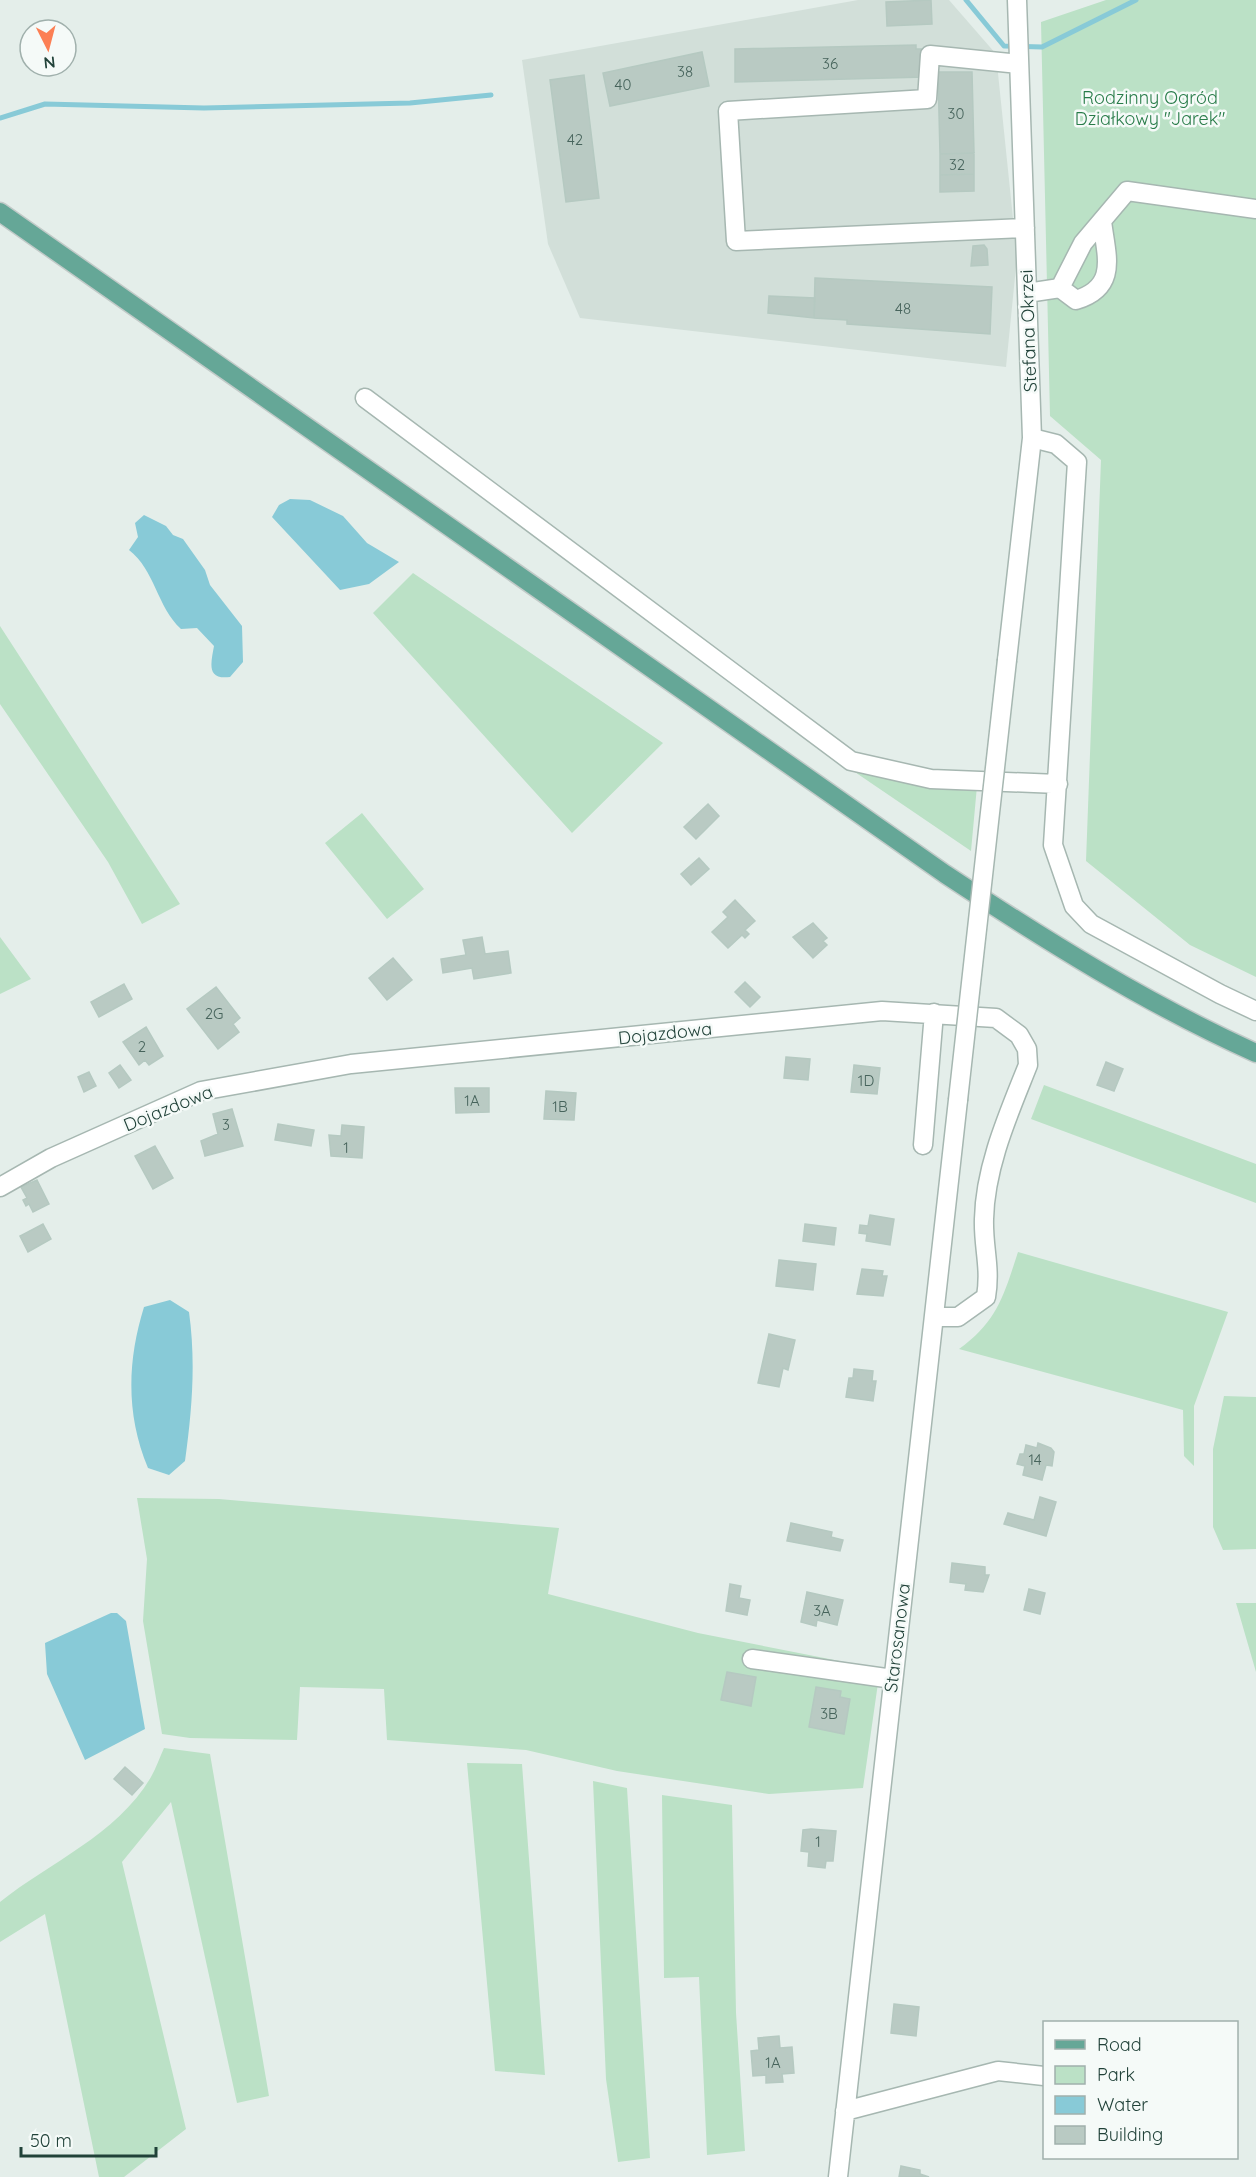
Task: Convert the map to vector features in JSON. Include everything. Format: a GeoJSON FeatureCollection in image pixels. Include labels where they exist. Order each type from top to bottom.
{"type":"FeatureCollection","features":[{"type":"Feature","properties":{"kind":"main road"},"geometry":{"type":"LineString","coordinates":[[0,212],[945,874],[1040,936],[1139,994],[1256,1053]]}},
{"type":"Feature","properties":{"kind":"street","name":"Stefana Okrzei"},"geometry":{"type":"LineString","coordinates":[[958,1100],[1032,438],[1017,0]]}},
{"type":"Feature","properties":{"kind":"street"},"geometry":{"type":"LineString","coordinates":[[1019,61],[930,55],[927,99],[728,111],[736,241],[1025,228]]}},
{"type":"Feature","properties":{"kind":"street"},"geometry":{"type":"LineString","coordinates":[[1060,288],[1083,243],[1127,191],[1256,209]]}},
{"type":"Feature","properties":{"kind":"street"},"geometry":{"type":"LineString","coordinates":[[1027,293],[1060,288],[1076,300],[1093,295],[1102,283],[1108,265],[1102,221]]}},
{"type":"Feature","properties":{"kind":"street"},"geometry":{"type":"LineString","coordinates":[[365,398],[850,761],[931,779],[1058,784]]}},
{"type":"Feature","properties":{"kind":"street"},"geometry":{"type":"LineString","coordinates":[[1032,438],[1056,444],[1077,462],[1053,845],[1074,906],[1091,924],[1256,1011]]}},
{"type":"Feature","properties":{"kind":"street","name":"Dojazdowa"},"geometry":{"type":"LineString","coordinates":[[0,1186],[51,1158],[201,1091],[351,1064],[882,1011],[996,1018],[1019,1035],[1027,1048],[1028,1065],[991,1173],[984,1220],[990,1273],[986,1297],[958,1317],[935,1317]]}},
{"type":"Feature","properties":{"kind":"street"},"geometry":{"type":"LineString","coordinates":[[923,1144],[934,1013]]}},
{"type":"Feature","properties":{"kind":"street","name":"Starosanowa"},"geometry":{"type":"LineString","coordinates":[[838,2177],[958,1100]]}},
{"type":"Feature","properties":{"kind":"street"},"geometry":{"type":"LineString","coordinates":[[752,1659],[893,1679]]}},
{"type":"Feature","properties":{"kind":"street"},"geometry":{"type":"LineString","coordinates":[[845,2111],[998,2071],[1043,2076]]}},
{"type":"Feature","properties":{"kind":"shaded area"},"geometry":{"type":"Polygon","coordinates":[[[858,0],[949,0],[996,54],[1017,257],[1006,367],[580,318],[548,244],[522,60],[858,0]]]}},
{"type":"Feature","properties":{"kind":"green space","name":"Rodzinny Ogród Działkowy \"Jarek\""},"geometry":{"type":"Polygon","coordinates":[[[1106,0],[1256,0],[1256,977],[1190,945],[1086,861],[1101,460],[1050,416],[1041,22],[1106,0]]]}},
{"type":"Feature","properties":{"kind":"green space"},"geometry":{"type":"Polygon","coordinates":[[[413,573],[663,743],[572,833],[373,613],[413,573]]]}},
{"type":"Feature","properties":{"kind":"green space"},"geometry":{"type":"Polygon","coordinates":[[[0,626],[180,904],[142,924],[108,862],[0,704],[0,626]]]}},
{"type":"Feature","properties":{"kind":"green space"},"geometry":{"type":"Polygon","coordinates":[[[846,766],[977,786],[971,851],[846,766]]]}},
{"type":"Feature","properties":{"kind":"green space"},"geometry":{"type":"Polygon","coordinates":[[[362,813],[424,889],[387,919],[325,843],[362,813]]]}},
{"type":"Feature","properties":{"kind":"green space"},"geometry":{"type":"Polygon","coordinates":[[[0,937],[31,979],[0,994],[0,937]]]}},
{"type":"Feature","properties":{"kind":"green space"},"geometry":{"type":"Polygon","coordinates":[[[1044,1085],[1256,1164],[1256,1203],[1031,1119],[1044,1085]]]}},
{"type":"Feature","properties":{"kind":"green space"},"geometry":{"type":"Polygon","coordinates":[[[1018,1252],[1228,1312],[1194,1406],[1194,1466],[1184,1456],[1183,1410],[959,1349],[972,1339],[998,1307],[1018,1252]]]}},
{"type":"Feature","properties":{"kind":"green space"},"geometry":{"type":"Polygon","coordinates":[[[1224,1396],[1256,1397],[1256,1549],[1223,1550],[1213,1527],[1213,1449],[1224,1396]]]}},
{"type":"Feature","properties":{"kind":"green space"},"geometry":{"type":"Polygon","coordinates":[[[137,1498],[219,1499],[559,1528],[548,1594],[698,1633],[880,1669],[863,1788],[769,1794],[617,1771],[526,1750],[387,1740],[384,1689],[300,1687],[297,1740],[190,1738],[162,1734],[143,1621],[147,1559],[137,1498]]]}},
{"type":"Feature","properties":{"kind":"green space"},"geometry":{"type":"Polygon","coordinates":[[[1236,1603],[1256,1603],[1256,1672],[1236,1603]]]}},
{"type":"Feature","properties":{"kind":"green space"},"geometry":{"type":"Polygon","coordinates":[[[164,1748],[210,1754],[269,2096],[237,2103],[171,1802],[122,1862],[186,2129],[124,2177],[99,2177],[45,1914],[0,1942],[0,1902],[82,1846],[120,1815],[151,1777],[164,1748]]]}},
{"type":"Feature","properties":{"kind":"green space"},"geometry":{"type":"Polygon","coordinates":[[[467,1763],[522,1764],[545,2075],[495,2071],[467,1763]]]}},
{"type":"Feature","properties":{"kind":"green space"},"geometry":{"type":"Polygon","coordinates":[[[593,1781],[627,1788],[650,2158],[618,2162],[606,2079],[593,1781]]]}},
{"type":"Feature","properties":{"kind":"green space"},"geometry":{"type":"Polygon","coordinates":[[[662,1795],[732,1805],[736,2013],[745,2151],[707,2155],[699,1977],[664,1978],[662,1795]]]}},
{"type":"Feature","properties":{"kind":"water"},"geometry":{"type":"Polygon","coordinates":[[[290,499],[310,500],[343,516],[367,543],[399,562],[369,584],[340,590],[272,517],[279,505],[290,499]]]}},
{"type":"Feature","properties":{"kind":"water"},"geometry":{"type":"Polygon","coordinates":[[[144,515],[166,526],[173,535],[183,539],[205,570],[210,585],[242,626],[243,662],[230,677],[217,676],[214,673],[211,664],[214,646],[197,628],[181,629],[173,620],[145,568],[129,550],[138,537],[135,523],[144,515]]]}},
{"type":"Feature","properties":{"kind":"water"},"geometry":{"type":"Polygon","coordinates":[[[170,1300],[189,1312],[193,1368],[185,1461],[169,1475],[148,1468],[136,1428],[131,1388],[134,1348],[144,1307],[170,1300]]]}},
{"type":"Feature","properties":{"kind":"water"},"geometry":{"type":"Polygon","coordinates":[[[111,1613],[117,1613],[126,1621],[145,1729],[85,1760],[47,1674],[45,1643],[111,1613]]]}},
{"type":"Feature","properties":{"kind":"building"},"geometry":{"type":"Polygon","coordinates":[[[931,0],[932,24],[887,26],[886,2],[931,0]]]}},
{"type":"Feature","properties":{"kind":"building"},"geometry":{"type":"Polygon","coordinates":[[[916,45],[916,49],[925,49],[925,77],[735,82],[735,49],[916,45]]]}},
{"type":"Feature","properties":{"kind":"building"},"geometry":{"type":"Polygon","coordinates":[[[702,52],[709,86],[610,106],[603,73],[702,52]]]}},
{"type":"Feature","properties":{"kind":"building"},"geometry":{"type":"Polygon","coordinates":[[[938,72],[972,72],[974,153],[940,154],[938,72]]]}},
{"type":"Feature","properties":{"kind":"building"},"geometry":{"type":"Polygon","coordinates":[[[584,75],[599,198],[566,202],[550,80],[584,75]]]}},
{"type":"Feature","properties":{"kind":"building"},"geometry":{"type":"Polygon","coordinates":[[[974,153],[974,174],[940,175],[940,154],[974,153]]]}},
{"type":"Feature","properties":{"kind":"building"},"geometry":{"type":"Polygon","coordinates":[[[974,174],[974,191],[940,192],[940,175],[974,174]]]}},
{"type":"Feature","properties":{"kind":"building"},"geometry":{"type":"Polygon","coordinates":[[[984,245],[987,249],[988,265],[971,266],[973,246],[984,245]]]}},
{"type":"Feature","properties":{"kind":"building"},"geometry":{"type":"Polygon","coordinates":[[[815,278],[992,287],[990,334],[847,324],[847,320],[814,318],[815,278]]]}},
{"type":"Feature","properties":{"kind":"building"},"geometry":{"type":"Polygon","coordinates":[[[769,296],[815,298],[814,318],[768,313],[769,296]]]}},
{"type":"Feature","properties":{"kind":"building"},"geometry":{"type":"Polygon","coordinates":[[[708,804],[719,816],[696,839],[684,827],[708,804]]]}},
{"type":"Feature","properties":{"kind":"building"},"geometry":{"type":"Polygon","coordinates":[[[699,858],[709,869],[691,885],[681,874],[699,858]]]}},
{"type":"Feature","properties":{"kind":"building"},"geometry":{"type":"Polygon","coordinates":[[[735,900],[755,921],[745,930],[749,934],[745,938],[742,935],[728,948],[712,932],[728,917],[723,912],[735,900]]]}},
{"type":"Feature","properties":{"kind":"building"},"geometry":{"type":"Polygon","coordinates":[[[813,923],[827,938],[823,941],[827,945],[813,958],[793,937],[813,923]]]}},
{"type":"Feature","properties":{"kind":"building"},"geometry":{"type":"Polygon","coordinates":[[[482,937],[485,954],[508,951],[511,973],[474,979],[472,968],[443,973],[441,959],[466,955],[463,940],[482,937]]]}},
{"type":"Feature","properties":{"kind":"building"},"geometry":{"type":"Polygon","coordinates":[[[393,958],[412,980],[387,1000],[369,978],[393,958]]]}},
{"type":"Feature","properties":{"kind":"building"},"geometry":{"type":"Polygon","coordinates":[[[745,982],[760,997],[750,1007],[735,992],[745,982]]]}},
{"type":"Feature","properties":{"kind":"building"},"geometry":{"type":"Polygon","coordinates":[[[124,984],[132,999],[99,1017],[91,1002],[124,984]]]}},
{"type":"Feature","properties":{"kind":"building"},"geometry":{"type":"Polygon","coordinates":[[[216,987],[240,1018],[233,1024],[239,1032],[218,1049],[187,1009],[216,987]]]}},
{"type":"Feature","properties":{"kind":"building"},"geometry":{"type":"Polygon","coordinates":[[[146,1027],[163,1056],[149,1065],[145,1060],[139,1065],[123,1042],[146,1027]]]}},
{"type":"Feature","properties":{"kind":"building"},"geometry":{"type":"Polygon","coordinates":[[[786,1057],[810,1059],[808,1080],[784,1078],[786,1057]]]}},
{"type":"Feature","properties":{"kind":"building"},"geometry":{"type":"Polygon","coordinates":[[[1106,1062],[1123,1069],[1114,1091],[1097,1085],[1106,1062]]]}},
{"type":"Feature","properties":{"kind":"building"},"geometry":{"type":"Polygon","coordinates":[[[120,1065],[131,1080],[119,1088],[109,1073],[120,1065]]]}},
{"type":"Feature","properties":{"kind":"building"},"geometry":{"type":"Polygon","coordinates":[[[854,1065],[880,1068],[877,1094],[851,1092],[854,1065]]]}},
{"type":"Feature","properties":{"kind":"building"},"geometry":{"type":"Polygon","coordinates":[[[89,1072],[96,1086],[84,1092],[78,1077],[89,1072]]]}},
{"type":"Feature","properties":{"kind":"building"},"geometry":{"type":"Polygon","coordinates":[[[455,1088],[489,1088],[489,1112],[456,1113],[455,1088]]]}},
{"type":"Feature","properties":{"kind":"building"},"geometry":{"type":"Polygon","coordinates":[[[546,1091],[576,1093],[574,1120],[544,1119],[546,1091]]]}},
{"type":"Feature","properties":{"kind":"building"},"geometry":{"type":"Polygon","coordinates":[[[232,1109],[243,1146],[205,1156],[201,1141],[218,1134],[213,1114],[232,1109]]]}},
{"type":"Feature","properties":{"kind":"building"},"geometry":{"type":"Polygon","coordinates":[[[278,1124],[314,1130],[311,1146],[275,1140],[278,1124]]]}},
{"type":"Feature","properties":{"kind":"building"},"geometry":{"type":"Polygon","coordinates":[[[342,1125],[364,1127],[362,1158],[331,1156],[329,1135],[341,1136],[342,1125]]]}},
{"type":"Feature","properties":{"kind":"building"},"geometry":{"type":"Polygon","coordinates":[[[155,1146],[173,1178],[153,1189],[135,1156],[155,1146]]]}},
{"type":"Feature","properties":{"kind":"building"},"geometry":{"type":"Polygon","coordinates":[[[37,1180],[49,1204],[33,1212],[29,1204],[26,1206],[23,1200],[27,1198],[21,1187],[37,1180]]]}},
{"type":"Feature","properties":{"kind":"building"},"geometry":{"type":"Polygon","coordinates":[[[870,1215],[894,1219],[890,1245],[866,1241],[867,1234],[859,1233],[860,1225],[868,1226],[870,1215]]]}},
{"type":"Feature","properties":{"kind":"building"},"geometry":{"type":"Polygon","coordinates":[[[43,1224],[51,1239],[28,1252],[20,1236],[43,1224]]]}},
{"type":"Feature","properties":{"kind":"building"},"geometry":{"type":"Polygon","coordinates":[[[805,1224],[836,1228],[834,1245],[803,1241],[805,1224]]]}},
{"type":"Feature","properties":{"kind":"building"},"geometry":{"type":"Polygon","coordinates":[[[779,1260],[816,1264],[813,1290],[776,1286],[779,1260]]]}},
{"type":"Feature","properties":{"kind":"building"},"geometry":{"type":"Polygon","coordinates":[[[862,1269],[883,1271],[882,1276],[887,1276],[883,1296],[857,1294],[862,1269]]]}},
{"type":"Feature","properties":{"kind":"building"},"geometry":{"type":"Polygon","coordinates":[[[769,1334],[795,1340],[788,1370],[783,1368],[779,1387],[758,1383],[769,1334]]]}},
{"type":"Feature","properties":{"kind":"building"},"geometry":{"type":"Polygon","coordinates":[[[854,1369],[873,1371],[872,1381],[876,1381],[873,1401],[846,1397],[849,1378],[853,1378],[854,1369]]]}},
{"type":"Feature","properties":{"kind":"building"},"geometry":{"type":"Polygon","coordinates":[[[1038,1443],[1051,1448],[1054,1452],[1052,1466],[1046,1465],[1042,1480],[1023,1475],[1025,1466],[1017,1464],[1020,1454],[1024,1454],[1026,1445],[1037,1448],[1038,1443]]]}},
{"type":"Feature","properties":{"kind":"building"},"geometry":{"type":"Polygon","coordinates":[[[1040,1497],[1056,1502],[1046,1536],[1004,1524],[1008,1513],[1034,1520],[1040,1497]]]}},
{"type":"Feature","properties":{"kind":"building"},"geometry":{"type":"Polygon","coordinates":[[[791,1523],[832,1532],[831,1537],[843,1540],[840,1551],[787,1541],[791,1523]]]}},
{"type":"Feature","properties":{"kind":"building"},"geometry":{"type":"Polygon","coordinates":[[[952,1563],[985,1567],[985,1575],[989,1575],[983,1592],[965,1590],[966,1584],[950,1582],[952,1563]]]}},
{"type":"Feature","properties":{"kind":"building"},"geometry":{"type":"Polygon","coordinates":[[[730,1584],[741,1586],[739,1598],[750,1600],[747,1615],[726,1611],[730,1584]]]}},
{"type":"Feature","properties":{"kind":"building"},"geometry":{"type":"Polygon","coordinates":[[[1029,1589],[1045,1593],[1040,1614],[1024,1610],[1029,1589]]]}},
{"type":"Feature","properties":{"kind":"building"},"geometry":{"type":"Polygon","coordinates":[[[807,1592],[843,1600],[837,1625],[817,1620],[816,1626],[801,1622],[807,1592]]]}},
{"type":"Feature","properties":{"kind":"building"},"geometry":{"type":"Polygon","coordinates":[[[727,1672],[756,1677],[751,1706],[721,1700],[727,1672]]]}},
{"type":"Feature","properties":{"kind":"building"},"geometry":{"type":"Polygon","coordinates":[[[816,1687],[841,1691],[840,1697],[850,1699],[844,1734],[809,1727],[816,1687]]]}},
{"type":"Feature","properties":{"kind":"building"},"geometry":{"type":"Polygon","coordinates":[[[125,1767],[143,1783],[132,1795],[114,1779],[125,1767]]]}},
{"type":"Feature","properties":{"kind":"building"},"geometry":{"type":"Polygon","coordinates":[[[803,1830],[836,1831],[833,1861],[826,1861],[825,1868],[808,1866],[809,1852],[801,1851],[803,1830]]]}},
{"type":"Feature","properties":{"kind":"building"},"geometry":{"type":"Polygon","coordinates":[[[894,2004],[919,2007],[916,2036],[891,2033],[894,2004]]]}},
{"type":"Feature","properties":{"kind":"building"},"geometry":{"type":"Polygon","coordinates":[[[779,2036],[780,2048],[792,2047],[794,2073],[782,2074],[783,2082],[766,2083],[766,2075],[753,2076],[751,2051],[759,2050],[758,2038],[779,2036]]]}},
{"type":"Feature","properties":{"kind":"building"},"geometry":{"type":"Polygon","coordinates":[[[901,2166],[920,2170],[920,2174],[929,2177],[899,2177],[901,2166]]]}},
{"type":"Feature","properties":{"kind":"waterway"},"geometry":{"type":"LineString","coordinates":[[966,0],[1004,46],[1042,47],[1136,0]]}},
{"type":"Feature","properties":{"kind":"waterway"},"geometry":{"type":"LineString","coordinates":[[0,118],[45,104],[204,108],[410,103],[491,95]]}}]}
